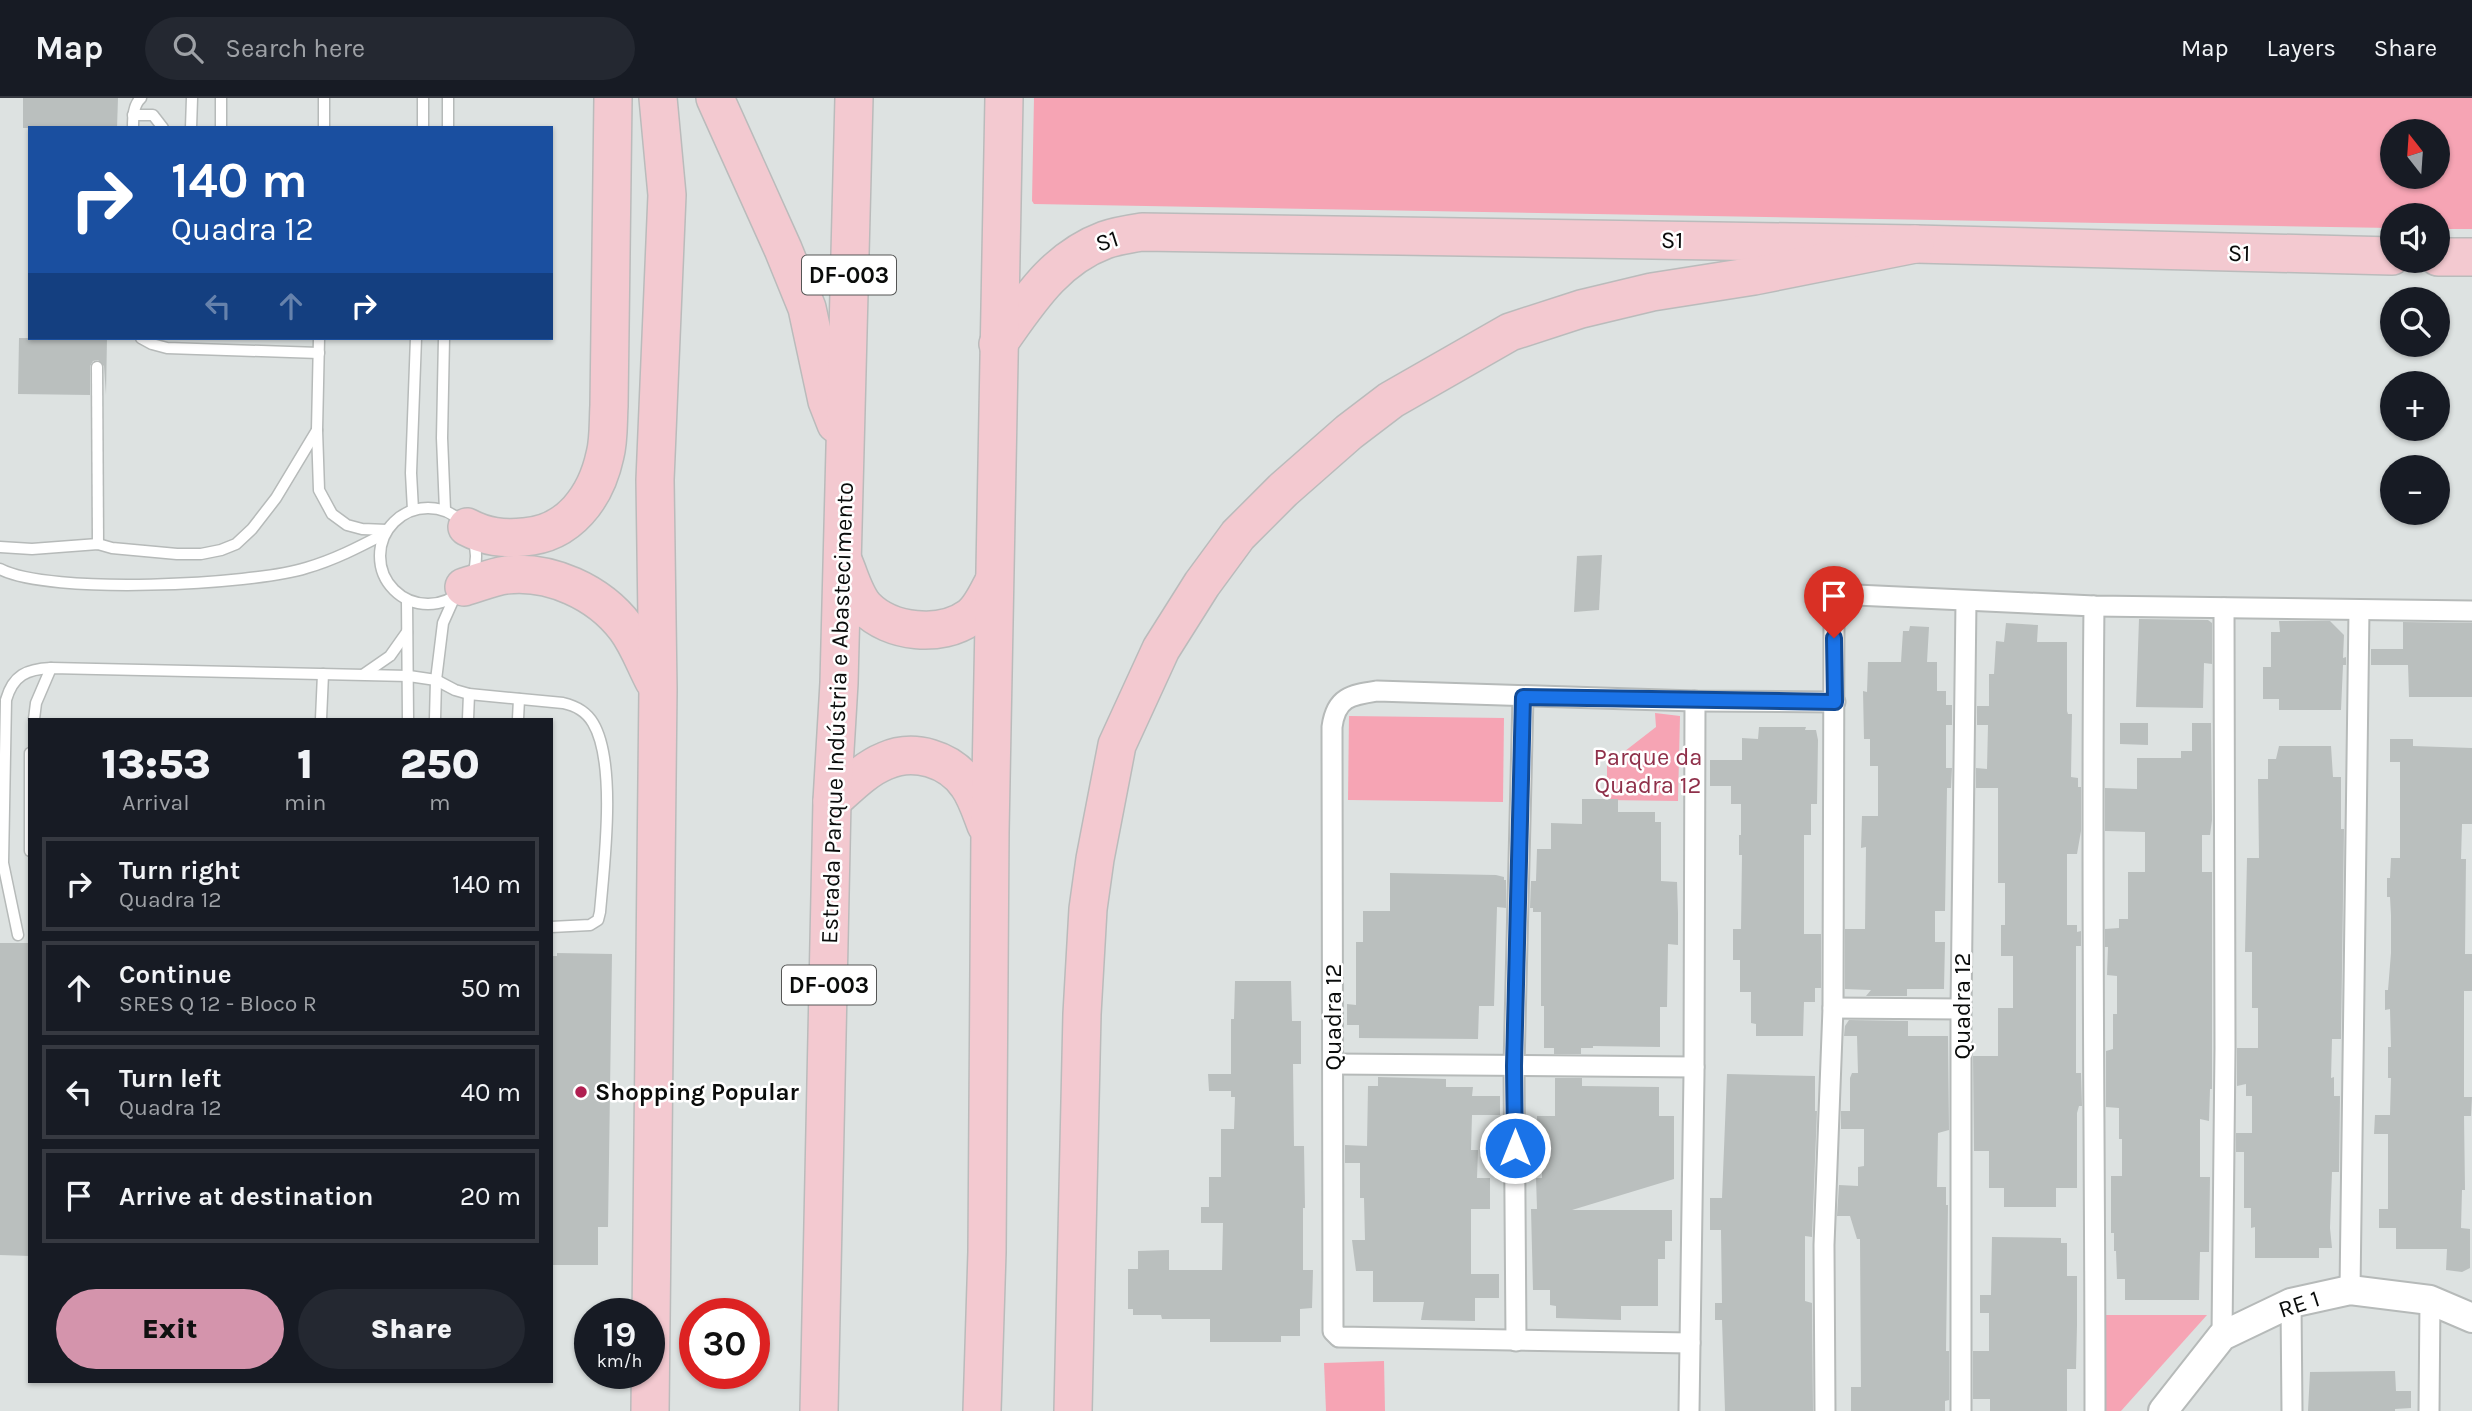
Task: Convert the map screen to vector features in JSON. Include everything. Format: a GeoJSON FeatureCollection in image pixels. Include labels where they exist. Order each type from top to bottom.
{"type":"FeatureCollection","features":[{"type":"Feature","properties":{"kind":"highway"},"geometry":{"type":"LineString","coordinates":[[456,519],[485,536],[540,536],[563,525],[574,516],[596,484],[606,453],[609,406],[613,98]]}},
{"type":"Feature","properties":{"kind":"highway"},"geometry":{"type":"LineString","coordinates":[[650,1411],[658,689],[656,480],[667,195],[658,98]]}},
{"type":"Feature","properties":{"kind":"highway"},"geometry":{"type":"LineString","coordinates":[[715,98],[807,308],[827,401],[846,452]]}},
{"type":"Feature","properties":{"kind":"highway","name":"Estrada Parque Indústria e Abastecimento"},"geometry":{"type":"LineString","coordinates":[[819,1411],[832,801],[839,682],[854,98]]}},
{"type":"Feature","properties":{"kind":"highway"},"geometry":{"type":"LineString","coordinates":[[982,1411],[987,1252],[990,832],[1004,98]]}},
{"type":"Feature","properties":{"kind":"highway","name":"S1"},"geometry":{"type":"LineString","coordinates":[[998,344],[1039,287],[1062,264],[1084,249],[1107,239],[1142,232],[1915,244],[2380,256]]}},
{"type":"Feature","properties":{"kind":"highway"},"geometry":{"type":"LineString","coordinates":[[1073,1411],[1082,1014],[1088,909],[1095,859],[1117,745],[1161,649],[1202,584],[1238,535],[1283,490],[1349,432],[1391,400],[1510,332],[1581,309],[1652,292],[1754,276],[1915,244]]}},
{"type":"Feature","properties":{"kind":"highway"},"geometry":{"type":"LineString","coordinates":[[2450,257],[2472,257]]}},
{"type":"Feature","properties":{"kind":"highway"},"geometry":{"type":"LineString","coordinates":[[842,559],[863,604],[890,624],[908,628],[951,626],[972,616],[994,581]]}},
{"type":"Feature","properties":{"kind":"highway"},"geometry":{"type":"LineString","coordinates":[[459,592],[502,575],[535,575],[568,583],[596,600],[625,627],[658,689]]}},
{"type":"Feature","properties":{"kind":"highway"},"geometry":{"type":"LineString","coordinates":[[832,801],[886,760],[902,757],[929,758],[941,761],[959,774],[970,787],[990,832]]}},
{"type":"Feature","properties":{"kind":"highway"},"geometry":{"type":"LineString","coordinates":[[987,1252],[1004,1411]]}},
{"type":"Feature","properties":{"kind":"street"},"geometry":{"type":"LineString","coordinates":[[1825,1411],[1824,1245],[1833,1008],[1836,608],[1841,602],[1856,596],[2094,606],[2472,611]]}},
{"type":"Feature","properties":{"kind":"street","name":"Quadra 12"},"geometry":{"type":"LineString","coordinates":[[1961,1411],[1961,1009],[1966,601]]}},
{"type":"Feature","properties":{"kind":"street"},"geometry":{"type":"LineString","coordinates":[[2094,606],[2092,869],[2096,1095],[2095,1411]]}},
{"type":"Feature","properties":{"kind":"street"},"geometry":{"type":"LineString","coordinates":[[2222,1336],[2224,608]]}},
{"type":"Feature","properties":{"kind":"street"},"geometry":{"type":"LineString","coordinates":[[2350,1290],[2359,610]]}},
{"type":"Feature","properties":{"kind":"street","name":"Quadra 12"},"geometry":{"type":"LineString","coordinates":[[1690,1343],[1339,1337],[1333,1331],[1334,714],[1341,703],[1352,695],[1377,691],[1523,697],[1835,702]]}},
{"type":"Feature","properties":{"kind":"street"},"geometry":{"type":"LineString","coordinates":[[1516,1341],[1514,1066],[1523,697]]}},
{"type":"Feature","properties":{"kind":"street"},"geometry":{"type":"LineString","coordinates":[[1689,1411],[1695,701]]}},
{"type":"Feature","properties":{"kind":"street"},"geometry":{"type":"LineString","coordinates":[[1833,1008],[1961,1009]]}},
{"type":"Feature","properties":{"kind":"street"},"geometry":{"type":"LineString","coordinates":[[1333,1064],[1694,1067]]}},
{"type":"Feature","properties":{"kind":"street","name":"RE 1"},"geometry":{"type":"LineString","coordinates":[[2163,1411],[2222,1336],[2291,1303],[2350,1290],[2430,1300],[2472,1318]]}},
{"type":"Feature","properties":{"kind":"street"},"geometry":{"type":"LineString","coordinates":[[2429,1411],[2430,1300]]}},
{"type":"Feature","properties":{"kind":"street"},"geometry":{"type":"LineString","coordinates":[[2291,1303],[2292,1411]]}},
{"type":"Feature","properties":{"kind":"lane"},"geometry":{"type":"LineString","coordinates":[[133,126],[133,115],[141,98]]}},
{"type":"Feature","properties":{"kind":"lane"},"geometry":{"type":"LineString","coordinates":[[191,126],[192,98]]}},
{"type":"Feature","properties":{"kind":"lane"},"geometry":{"type":"LineString","coordinates":[[221,98],[221,126]]}},
{"type":"Feature","properties":{"kind":"lane"},"geometry":{"type":"LineString","coordinates":[[324,98],[324,126]]}},
{"type":"Feature","properties":{"kind":"lane"},"geometry":{"type":"LineString","coordinates":[[423,98],[423,126]]}},
{"type":"Feature","properties":{"kind":"lane"},"geometry":{"type":"LineString","coordinates":[[448,98],[448,126]]}},
{"type":"Feature","properties":{"kind":"lane"},"geometry":{"type":"LineString","coordinates":[[133,115],[153,115],[161,126]]}},
{"type":"Feature","properties":{"kind":"lane"},"geometry":{"type":"LineString","coordinates":[[145,340],[167,348],[318,354]]}},
{"type":"Feature","properties":{"kind":"lane"},"geometry":{"type":"LineString","coordinates":[[319,340],[318,481],[325,504],[332,514],[347,525],[386,532]]}},
{"type":"Feature","properties":{"kind":"lane"},"geometry":{"type":"LineString","coordinates":[[413,510],[411,473],[416,340]]}},
{"type":"Feature","properties":{"kind":"lane"},"geometry":{"type":"LineString","coordinates":[[444,340],[442,438],[456,519]]}},
{"type":"Feature","properties":{"kind":"lane"},"geometry":{"type":"LineString","coordinates":[[97,368],[98,544]]}},
{"type":"Feature","properties":{"kind":"lane"},"geometry":{"type":"LineString","coordinates":[[0,547],[32,549],[98,544],[112,548],[177,554],[201,554],[221,550],[236,544],[252,529],[276,498],[317,430]]}},
{"type":"Feature","properties":{"kind":"lane"},"geometry":{"type":"LineString","coordinates":[[0,569],[40,580],[74,584],[247,580],[306,568],[355,549],[386,532],[399,518],[413,510],[432,508],[456,519],[473,538],[475,564],[472,576],[459,592],[443,623],[436,680],[435,718]]}},
{"type":"Feature","properties":{"kind":"lane"},"geometry":{"type":"LineString","coordinates":[[386,532],[379,559],[381,572],[387,583],[407,600],[419,604],[438,603],[459,592]]}},
{"type":"Feature","properties":{"kind":"lane"},"geometry":{"type":"LineString","coordinates":[[407,600],[408,718]]}},
{"type":"Feature","properties":{"kind":"lane"},"geometry":{"type":"LineString","coordinates":[[362,676],[390,656],[408,631]]}},
{"type":"Feature","properties":{"kind":"lane"},"geometry":{"type":"LineString","coordinates":[[34,718],[36,703],[51,668]]}},
{"type":"Feature","properties":{"kind":"lane"},"geometry":{"type":"LineString","coordinates":[[18,935],[4,863],[6,700],[13,682],[20,675],[27,671],[51,668],[409,676],[436,680],[469,694],[577,706],[593,723],[603,748],[607,821],[598,920],[590,925],[553,927]]}},
{"type":"Feature","properties":{"kind":"lane"},"geometry":{"type":"LineString","coordinates":[[321,718],[323,674]]}},
{"type":"Feature","properties":{"kind":"lane"},"geometry":{"type":"LineString","coordinates":[[468,718],[469,694]]}},
{"type":"Feature","properties":{"kind":"lane"},"geometry":{"type":"LineString","coordinates":[[518,718],[519,699]]}},
{"type":"Feature","properties":{"kind":"green space"},"geometry":{"type":"Polygon","coordinates":[[[1034,98],[2472,98],[2472,229],[2450,229],[2450,203],[2380,203],[2380,228],[1034,204],[1034,98]]]}},
{"type":"Feature","properties":{"kind":"green space","name":"Parque da Quadra 12"},"geometry":{"type":"Polygon","coordinates":[[[1655,713],[1680,716],[1678,801],[1607,800],[1607,765],[1656,727],[1655,713]]]}},
{"type":"Feature","properties":{"kind":"green space"},"geometry":{"type":"Polygon","coordinates":[[[1349,716],[1504,718],[1503,802],[1348,800],[1349,716]]]}},
{"type":"Feature","properties":{"kind":"green space"},"geometry":{"type":"Polygon","coordinates":[[[2105,1315],[2207,1315],[2121,1411],[2104,1411],[2105,1315]]]}},
{"type":"Feature","properties":{"kind":"green space"},"geometry":{"type":"Polygon","coordinates":[[[1384,1361],[1385,1411],[1326,1411],[1324,1363],[1384,1361]]]}},
{"type":"Feature","properties":{"kind":"building"},"geometry":{"type":"Polygon","coordinates":[[[23,98],[118,98],[117,126],[23,128],[23,98]]]}},
{"type":"Feature","properties":{"kind":"building"},"geometry":{"type":"Polygon","coordinates":[[[19,338],[107,340],[106,395],[104,366],[98,360],[93,361],[90,366],[90,395],[18,394],[19,338]]]}},
{"type":"Feature","properties":{"kind":"building"},"geometry":{"type":"Polygon","coordinates":[[[1602,555],[1599,610],[1574,612],[1577,556],[1602,555]]]}},
{"type":"Feature","properties":{"kind":"building"},"geometry":{"type":"Polygon","coordinates":[[[2139,619],[2208,620],[2212,623],[2212,664],[2204,663],[2203,708],[2136,707],[2139,619]]]}},
{"type":"Feature","properties":{"kind":"building"},"geometry":{"type":"Polygon","coordinates":[[[2279,621],[2330,621],[2344,635],[2343,658],[2346,657],[2346,665],[2343,665],[2341,710],[2279,710],[2279,699],[2263,699],[2263,667],[2271,667],[2271,632],[2280,632],[2279,621]]]}},
{"type":"Feature","properties":{"kind":"building"},"geometry":{"type":"Polygon","coordinates":[[[2403,622],[2472,623],[2472,697],[2409,697],[2408,665],[2371,665],[2371,649],[2403,649],[2403,622]]]}},
{"type":"Feature","properties":{"kind":"building"},"geometry":{"type":"Polygon","coordinates":[[[2006,623],[2038,625],[2037,642],[2067,642],[2067,711],[2072,714],[2071,777],[2078,778],[2078,787],[2081,787],[2081,831],[2077,854],[2067,854],[2067,925],[2077,925],[2077,932],[2081,931],[2081,946],[2076,946],[2076,1073],[2081,1073],[2082,1106],[2079,1106],[2077,1113],[2077,1188],[2056,1188],[2056,1207],[2004,1207],[2004,1188],[1989,1188],[1989,1151],[1974,1151],[1973,1056],[1998,1056],[1998,1008],[2013,1008],[2013,956],[2001,956],[2001,925],[2005,925],[2005,883],[1998,883],[1998,788],[1976,788],[1976,768],[1987,769],[1988,725],[1977,725],[1977,706],[1989,706],[1989,674],[1994,674],[1996,641],[2004,642],[2006,623]]]}},
{"type":"Feature","properties":{"kind":"building"},"geometry":{"type":"Polygon","coordinates":[[[1910,626],[1929,627],[1927,662],[1937,662],[1937,691],[1946,691],[1946,705],[1952,705],[1952,725],[1946,725],[1946,768],[1952,768],[1951,788],[1947,788],[1945,911],[1935,911],[1935,942],[1945,942],[1944,989],[1907,989],[1907,996],[1866,996],[1871,990],[1845,989],[1845,929],[1865,929],[1866,847],[1861,848],[1862,816],[1878,816],[1878,766],[1870,766],[1870,739],[1864,739],[1863,691],[1867,692],[1868,662],[1901,662],[1903,631],[1909,631],[1910,626]]]}},
{"type":"Feature","properties":{"kind":"building"},"geometry":{"type":"Polygon","coordinates":[[[2120,723],[2148,723],[2148,745],[2120,744],[2120,723]]]}},
{"type":"Feature","properties":{"kind":"building"},"geometry":{"type":"Polygon","coordinates":[[[2192,723],[2211,723],[2212,820],[2210,835],[2202,835],[2202,872],[2212,872],[2212,1089],[2209,1121],[2200,1119],[2200,1177],[2210,1177],[2209,1252],[2200,1252],[2199,1300],[2125,1300],[2125,1279],[2117,1279],[2114,1233],[2111,1233],[2111,1176],[2122,1176],[2122,1139],[2119,1139],[2119,1108],[2106,1107],[2106,1051],[2113,1049],[2117,976],[2107,975],[2108,947],[2105,947],[2105,929],[2119,928],[2119,919],[2128,919],[2128,872],[2145,872],[2145,832],[2105,831],[2105,788],[2137,789],[2137,758],[2181,758],[2181,751],[2192,751],[2192,723]]]}},
{"type":"Feature","properties":{"kind":"building"},"geometry":{"type":"Polygon","coordinates":[[[1759,727],[1806,727],[1805,730],[1816,730],[1818,740],[1817,804],[1811,804],[1811,835],[1804,835],[1804,934],[1821,934],[1821,988],[1815,988],[1815,1002],[1804,1002],[1803,1036],[1756,1036],[1756,1024],[1751,1023],[1751,992],[1740,992],[1740,960],[1733,960],[1733,929],[1741,929],[1741,804],[1731,804],[1731,786],[1710,786],[1710,760],[1742,760],[1742,738],[1758,739],[1759,727]]]}},
{"type":"Feature","properties":{"kind":"building"},"geometry":{"type":"Polygon","coordinates":[[[2390,739],[2413,739],[2413,746],[2472,748],[2472,824],[2462,824],[2461,859],[2466,859],[2465,954],[2472,954],[2472,991],[2464,991],[2464,1097],[2472,1097],[2471,1116],[2464,1116],[2465,1190],[2462,1190],[2461,1228],[2470,1229],[2470,1268],[2462,1272],[2446,1270],[2447,1249],[2396,1249],[2396,1228],[2379,1228],[2379,1209],[2388,1209],[2388,1134],[2374,1134],[2375,1115],[2390,1115],[2391,1078],[2388,1078],[2388,1047],[2391,1047],[2390,1009],[2385,1010],[2391,953],[2387,878],[2390,878],[2391,858],[2400,858],[2400,762],[2390,762],[2390,739]]]}},
{"type":"Feature","properties":{"kind":"building"},"geometry":{"type":"Polygon","coordinates":[[[2279,746],[2331,746],[2333,777],[2341,777],[2341,829],[2344,829],[2341,1039],[2332,1039],[2331,1078],[2334,1077],[2334,1096],[2340,1096],[2339,1172],[2332,1172],[2332,1248],[2319,1248],[2319,1258],[2255,1258],[2255,1227],[2251,1228],[2251,1208],[2244,1208],[2244,1152],[2236,1152],[2236,1133],[2252,1133],[2252,1096],[2246,1096],[2246,1084],[2237,1086],[2237,1048],[2258,1048],[2258,1008],[2252,1008],[2252,952],[2245,952],[2247,858],[2259,858],[2258,779],[2268,779],[2268,759],[2276,759],[2279,746]]]}},
{"type":"Feature","properties":{"kind":"building"},"geometry":{"type":"Polygon","coordinates":[[[1582,799],[1618,799],[1618,812],[1655,812],[1655,822],[1661,822],[1661,881],[1677,882],[1678,945],[1668,944],[1667,1007],[1660,1007],[1660,1047],[1593,1046],[1581,1048],[1581,1054],[1554,1054],[1554,1048],[1544,1048],[1541,912],[1533,912],[1533,908],[1530,908],[1531,881],[1536,881],[1537,849],[1551,849],[1551,823],[1582,824],[1582,799]]]}},
{"type":"Feature","properties":{"kind":"building"},"geometry":{"type":"Polygon","coordinates":[[[1390,873],[1496,875],[1506,880],[1506,908],[1497,907],[1494,1006],[1479,1006],[1478,1039],[1359,1038],[1359,1025],[1347,1025],[1347,1004],[1356,1005],[1356,942],[1363,942],[1363,911],[1390,911],[1390,873]]]}},
{"type":"Feature","properties":{"kind":"building"},"geometry":{"type":"Polygon","coordinates":[[[0,943],[28,943],[28,1256],[0,1255],[0,943]]]}},
{"type":"Feature","properties":{"kind":"building","name":"Shopping Popular"},"geometry":{"type":"Polygon","coordinates":[[[557,953],[612,954],[608,1227],[598,1227],[598,1265],[553,1265],[553,956],[557,956],[557,953]]]}},
{"type":"Feature","properties":{"kind":"building"},"geometry":{"type":"Polygon","coordinates":[[[1235,981],[1291,981],[1292,1021],[1301,1021],[1301,1064],[1293,1064],[1294,1146],[1304,1146],[1303,1270],[1313,1270],[1312,1308],[1300,1309],[1300,1336],[1281,1336],[1281,1342],[1210,1342],[1210,1319],[1162,1319],[1161,1315],[1133,1315],[1133,1309],[1128,1309],[1128,1269],[1138,1269],[1138,1251],[1169,1250],[1169,1270],[1222,1270],[1223,1223],[1201,1223],[1201,1207],[1209,1207],[1209,1177],[1221,1177],[1221,1129],[1234,1129],[1235,1097],[1231,1097],[1231,1091],[1209,1091],[1208,1074],[1231,1074],[1231,1019],[1234,1019],[1235,981]]]}},
{"type":"Feature","properties":{"kind":"building"},"geometry":{"type":"Polygon","coordinates":[[[1849,1020],[1908,1021],[1908,1036],[1948,1036],[1949,1130],[1938,1133],[1937,1187],[1946,1187],[1948,1205],[1946,1351],[1949,1351],[1949,1400],[1945,1401],[1945,1411],[1851,1411],[1851,1387],[1861,1387],[1860,1239],[1857,1239],[1850,1216],[1837,1216],[1839,1185],[1858,1186],[1858,1167],[1864,1166],[1864,1129],[1841,1129],[1841,1111],[1850,1111],[1850,1078],[1852,1073],[1858,1073],[1857,1036],[1844,1036],[1849,1020]]]}},
{"type":"Feature","properties":{"kind":"building"},"geometry":{"type":"Polygon","coordinates":[[[1727,1074],[1815,1076],[1817,1111],[1812,1237],[1805,1236],[1805,1301],[1812,1303],[1813,1411],[1725,1411],[1722,1320],[1715,1320],[1715,1303],[1722,1303],[1721,1230],[1710,1230],[1710,1198],[1722,1198],[1727,1074]]]}},
{"type":"Feature","properties":{"kind":"building"},"geometry":{"type":"Polygon","coordinates":[[[1378,1077],[1446,1079],[1446,1087],[1473,1087],[1472,1096],[1500,1096],[1500,1115],[1472,1115],[1471,1150],[1478,1150],[1477,1178],[1490,1178],[1490,1209],[1471,1209],[1471,1274],[1499,1274],[1499,1298],[1475,1298],[1475,1321],[1421,1320],[1424,1302],[1373,1302],[1373,1271],[1356,1271],[1352,1240],[1365,1240],[1364,1198],[1360,1198],[1360,1163],[1345,1163],[1345,1145],[1367,1146],[1368,1086],[1378,1086],[1378,1077]]]}},
{"type":"Feature","properties":{"kind":"building"},"geometry":{"type":"Polygon","coordinates":[[[1555,1078],[1582,1078],[1582,1086],[1659,1087],[1659,1116],[1674,1116],[1674,1179],[1572,1210],[1672,1210],[1672,1241],[1665,1241],[1665,1259],[1658,1259],[1658,1306],[1621,1306],[1621,1320],[1556,1318],[1556,1306],[1550,1305],[1550,1290],[1533,1290],[1531,1209],[1537,1209],[1536,1178],[1542,1178],[1542,1146],[1537,1146],[1537,1116],[1555,1116],[1555,1078]]]}},
{"type":"Feature","properties":{"kind":"building"},"geometry":{"type":"Polygon","coordinates":[[[1992,1237],[2061,1238],[2061,1243],[2067,1243],[2067,1276],[2077,1276],[2077,1325],[2076,1369],[2067,1369],[2067,1411],[1990,1411],[1990,1399],[1973,1399],[1973,1351],[1989,1351],[1989,1313],[1980,1313],[1980,1295],[1991,1295],[1992,1237]]]}},
{"type":"Feature","properties":{"kind":"building"},"geometry":{"type":"Polygon","coordinates":[[[2395,1371],[2396,1391],[2411,1391],[2411,1408],[2395,1411],[2308,1411],[2310,1372],[2395,1371]]]}},
{"type":"Feature","properties":{"kind":"place","name":"Shopping Popular"},"geometry":{"type":"Point","coordinates":[581,1092]}},
{"type":"Feature","properties":{"kind":"route"},"geometry":{"type":"LineString","coordinates":[[1515,1148],[1514,1066],[1523,697],[1835,702],[1834,638]]}}]}
